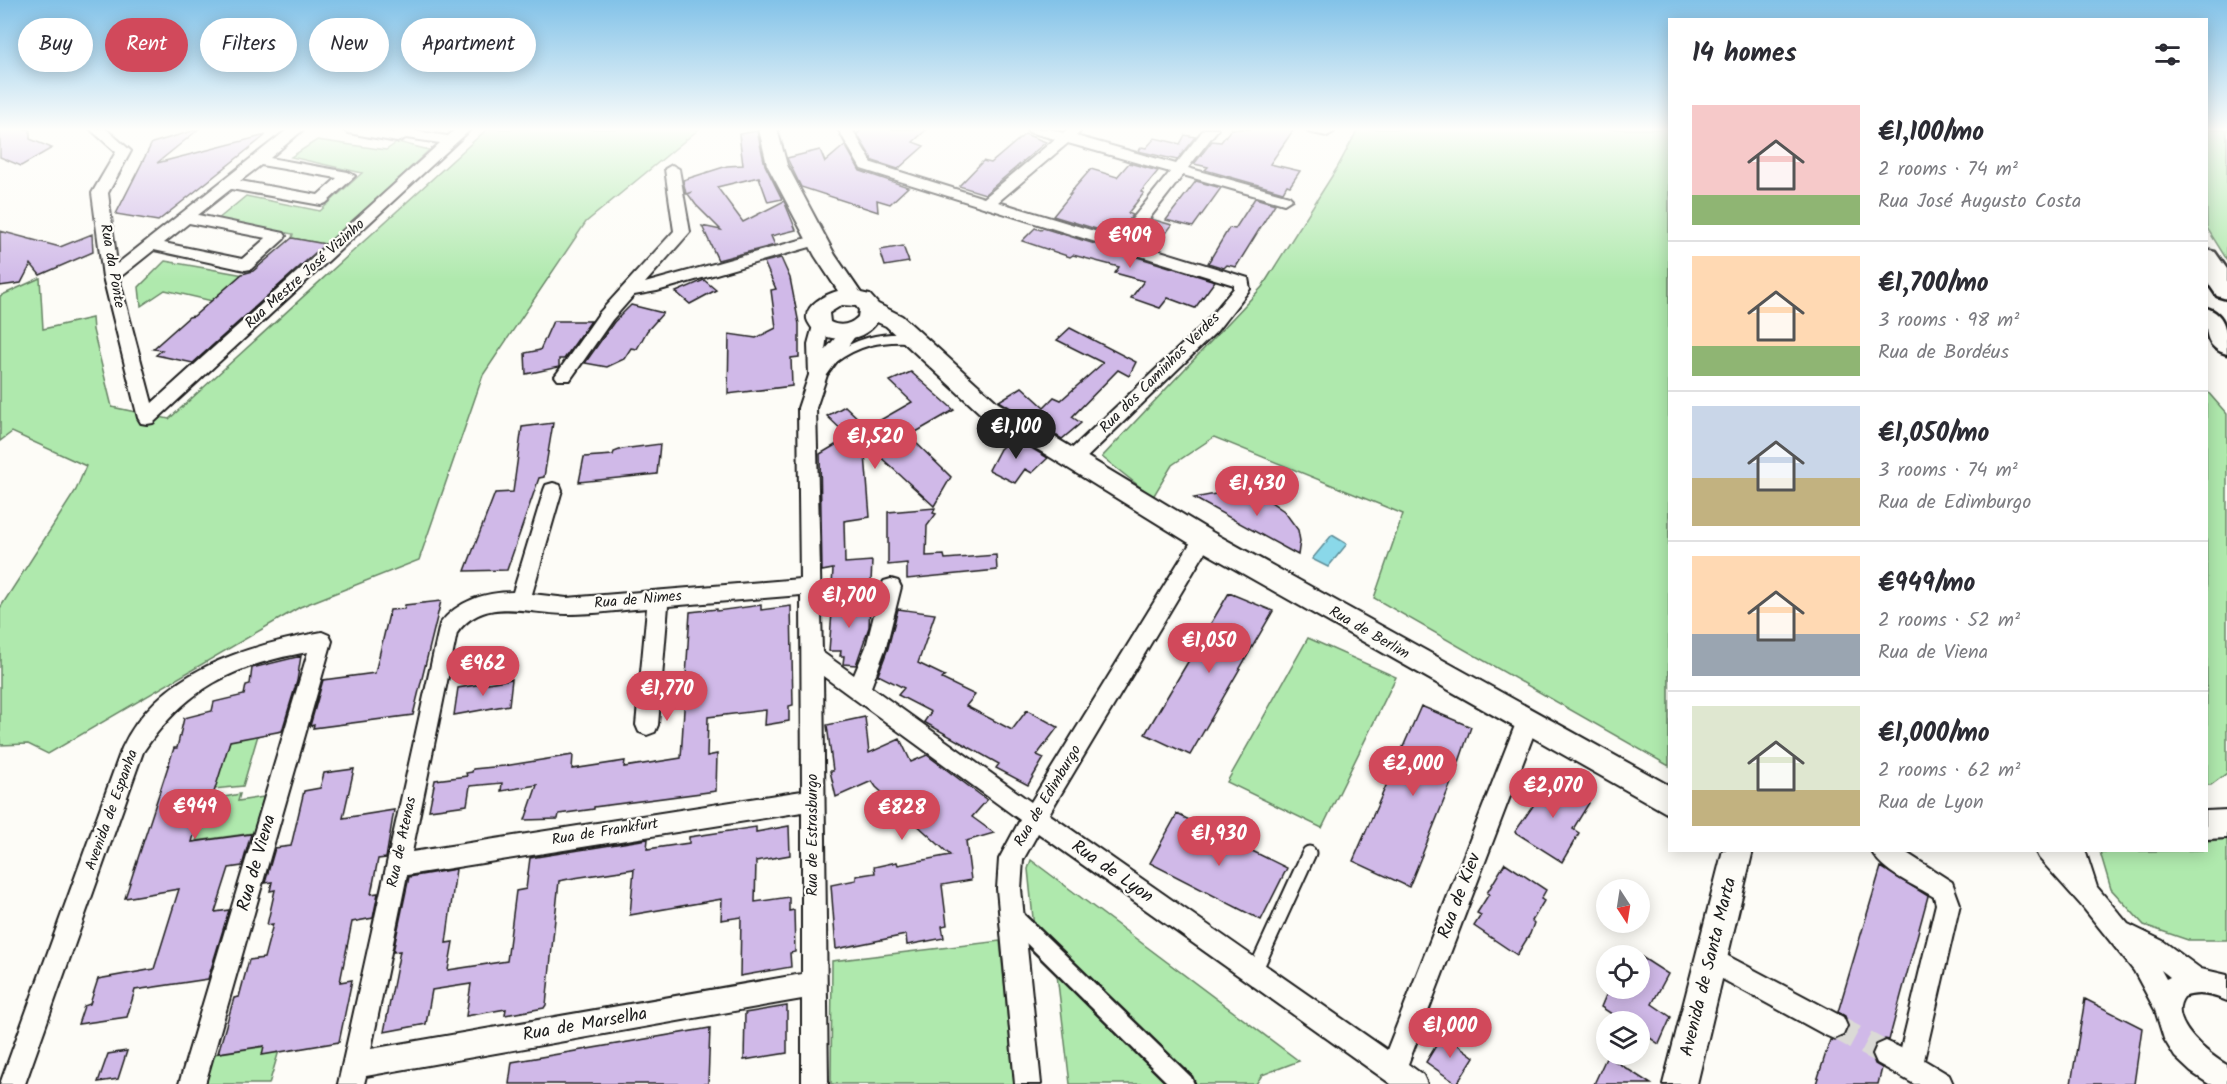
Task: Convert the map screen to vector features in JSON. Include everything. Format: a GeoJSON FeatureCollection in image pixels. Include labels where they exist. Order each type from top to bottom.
{"type":"FeatureCollection","features":[{"type":"Feature","properties":{"kind":"highway"},"geometry":{"type":"LineString","coordinates":[[2208,261],[2227,290]]}},
{"type":"Feature","properties":{"kind":"highway"},"geometry":{"type":"LineString","coordinates":[[2208,320],[2227,344]]}},
{"type":"Feature","properties":{"kind":"street","name":"Rua da Ponte"},"geometry":{"type":"LineString","coordinates":[[108,180],[100,193],[111,277],[147,418]]}},
{"type":"Feature","properties":{"kind":"street"},"geometry":{"type":"LineString","coordinates":[[111,277],[235,180]]}},
{"type":"Feature","properties":{"kind":"street"},"geometry":{"type":"LineString","coordinates":[[230,184],[321,200],[344,180]]}},
{"type":"Feature","properties":{"kind":"street","name":"Rua Mestre José Vizinho"},"geometry":{"type":"LineString","coordinates":[[147,418],[409,180]]}},
{"type":"Feature","properties":{"kind":"street"},"geometry":{"type":"LineString","coordinates":[[564,376],[606,316],[682,232],[674,180]]}},
{"type":"Feature","properties":{"kind":"street"},"geometry":{"type":"LineString","coordinates":[[785,180],[860,316]]}},
{"type":"Feature","properties":{"kind":"street"},"geometry":{"type":"LineString","coordinates":[[912,180],[1122,243],[1172,180]]}},
{"type":"Feature","properties":{"kind":"street"},"geometry":{"type":"LineString","coordinates":[[987,202],[1014,180]]}},
{"type":"Feature","properties":{"kind":"street"},"geometry":{"type":"LineString","coordinates":[[1214,180],[1284,199]]}},
{"type":"Feature","properties":{"kind":"street"},"geometry":{"type":"LineString","coordinates":[[152,245],[245,265],[278,236],[187,218]]}},
{"type":"Feature","properties":{"kind":"street","name":"Rua dos Caminhos Verdes"},"geometry":{"type":"LineString","coordinates":[[1072,460],[1210,328],[1242,289],[1243,284],[1237,279],[1122,243]]}},
{"type":"Feature","properties":{"kind":"street"},"geometry":{"type":"LineString","coordinates":[[630,290],[822,248]]}},
{"type":"Feature","properties":{"kind":"street"},"geometry":{"type":"LineString","coordinates":[[818,375],[816,344],[822,316],[822,248]]}},
{"type":"Feature","properties":{"kind":"street"},"geometry":{"type":"LineString","coordinates":[[822,316],[838,298],[860,316],[910,338]]}},
{"type":"Feature","properties":{"kind":"street"},"geometry":{"type":"LineString","coordinates":[[822,316],[832,332],[860,316]]}},
{"type":"Feature","properties":{"kind":"street"},"geometry":{"type":"LineString","coordinates":[[818,375],[860,316]]}},
{"type":"Feature","properties":{"kind":"street","name":"Rua de Berlim"},"geometry":{"type":"LineString","coordinates":[[910,338],[990,409],[1072,460],[1203,539],[1668,801]]}},
{"type":"Feature","properties":{"kind":"street","name":"Rua de Estrasburgo"},"geometry":{"type":"LineString","coordinates":[[815,1084],[812,656],[807,408],[818,375]]}},
{"type":"Feature","properties":{"kind":"street"},"geometry":{"type":"LineString","coordinates":[[520,601],[553,490]]}},
{"type":"Feature","properties":{"kind":"street","name":"Rua de Edimburgo"},"geometry":{"type":"LineString","coordinates":[[1028,1084],[1009,879],[1011,859],[1203,539]]}},
{"type":"Feature","properties":{"kind":"street","name":"Rua de Nimes"},"geometry":{"type":"LineString","coordinates":[[468,610],[493,600],[567,606],[810,586]]}},
{"type":"Feature","properties":{"kind":"street"},"geometry":{"type":"LineString","coordinates":[[859,690],[876,647],[891,587]]}},
{"type":"Feature","properties":{"kind":"street"},"geometry":{"type":"LineString","coordinates":[[647,724],[658,599]]}},
{"type":"Feature","properties":{"kind":"street","name":"Rua de Atenas"},"geometry":{"type":"LineString","coordinates":[[353,1074],[447,630],[455,619],[468,610]]}},
{"type":"Feature","properties":{"kind":"street","name":"Avenida de Espanha"},"geometry":{"type":"LineString","coordinates":[[12,1084],[133,750],[145,728],[162,708],[184,690],[219,668],[274,648],[322,641]]}},
{"type":"Feature","properties":{"kind":"street","name":"Rua de Viena"},"geometry":{"type":"LineString","coordinates":[[192,1084],[322,641]]}},
{"type":"Feature","properties":{"kind":"street","name":"Rua de Lyon"},"geometry":{"type":"LineString","coordinates":[[812,656],[1035,818],[1414,1084]]}},
{"type":"Feature","properties":{"kind":"street","name":"Rua de Kiev"},"geometry":{"type":"LineString","coordinates":[[1393,1069],[1527,723]]}},
{"type":"Feature","properties":{"kind":"street","name":"Rua de Frankfurt"},"geometry":{"type":"LineString","coordinates":[[398,865],[813,800]]}},
{"type":"Feature","properties":{"kind":"street"},"geometry":{"type":"LineString","coordinates":[[2208,825],[2227,824]]}},
{"type":"Feature","properties":{"kind":"street","name":"Avenida de Santa Marta"},"geometry":{"type":"LineString","coordinates":[[1680,1084],[1738,852]]}},
{"type":"Feature","properties":{"kind":"street"},"geometry":{"type":"LineString","coordinates":[[1885,852],[1900,864],[1944,890],[1948,904],[1909,1067]]}},
{"type":"Feature","properties":{"kind":"street"},"geometry":{"type":"LineString","coordinates":[[2049,852],[2090,897],[2143,962],[2167,1007]]}},
{"type":"Feature","properties":{"kind":"street"},"geometry":{"type":"LineString","coordinates":[[2074,852],[2090,897]]}},
{"type":"Feature","properties":{"kind":"street"},"geometry":{"type":"LineString","coordinates":[[1012,916],[1184,1084]]}},
{"type":"Feature","properties":{"kind":"street"},"geometry":{"type":"LineString","coordinates":[[2119,932],[2154,950],[2195,981],[2226,987]]}},
{"type":"Feature","properties":{"kind":"street"},"geometry":{"type":"LineString","coordinates":[[1711,959],[1834,1026]]}},
{"type":"Feature","properties":{"kind":"street"},"geometry":{"type":"LineString","coordinates":[[2195,981],[2174,988],[2169,996],[2167,1007],[2169,1020],[2175,1034],[2199,1062],[2212,1084]]}},
{"type":"Feature","properties":{"kind":"street","name":"Rua de Marselha"},"geometry":{"type":"LineString","coordinates":[[353,1074],[815,984]]}},
{"type":"Feature","properties":{"kind":"street"},"geometry":{"type":"LineString","coordinates":[[1886,1054],[1941,1084]]}},
{"type":"Feature","properties":{"kind":"street"},"geometry":{"type":"LineString","coordinates":[[2199,1062],[2227,1079]]}},
{"type":"Feature","properties":{"kind":"lane"},"geometry":{"type":"LineString","coordinates":[[818,375],[838,355],[858,343],[883,337],[910,338]]}},
{"type":"Feature","properties":{"kind":"lane"},"geometry":{"type":"LineString","coordinates":[[1255,971],[1309,853]]}},
{"type":"Feature","properties":{"kind":"green space"},"geometry":{"type":"Polygon","coordinates":[[[355,180],[398,180],[329,245],[292,238],[293,234],[217,220],[246,196],[320,211],[355,180]]]}},
{"type":"Feature","properties":{"kind":"green space"},"geometry":{"type":"Polygon","coordinates":[[[432,180],[638,180],[586,222],[483,375],[419,560],[300,607],[48,754],[28,744],[0,745],[0,608],[76,490],[86,466],[12,432],[0,441],[0,296],[40,278],[43,329],[92,318],[112,407],[169,419],[432,180]]]}},
{"type":"Feature","properties":{"kind":"green space"},"geometry":{"type":"Polygon","coordinates":[[[1330,180],[1668,180],[1668,765],[1374,598],[1403,514],[1214,437],[1172,465],[1153,497],[1102,457],[1262,287],[1330,180]]]}},
{"type":"Feature","properties":{"kind":"green space"},"geometry":{"type":"Polygon","coordinates":[[[2208,180],[2227,180],[2227,260],[2208,230],[2208,180]]]}},
{"type":"Feature","properties":{"kind":"green space"},"geometry":{"type":"Polygon","coordinates":[[[165,261],[244,275],[212,301],[165,290],[141,306],[139,287],[165,261]]]}},
{"type":"Feature","properties":{"kind":"green space"},"geometry":{"type":"Polygon","coordinates":[[[2208,392],[2227,414],[2227,773],[2208,785],[2208,392]]]}},
{"type":"Feature","properties":{"kind":"green space"},"geometry":{"type":"Polygon","coordinates":[[[1308,638],[1396,677],[1322,828],[1227,782],[1308,638]]]}},
{"type":"Feature","properties":{"kind":"green space"},"geometry":{"type":"Polygon","coordinates":[[[258,735],[243,786],[214,789],[230,740],[258,735]]]}},
{"type":"Feature","properties":{"kind":"green space"},"geometry":{"type":"Polygon","coordinates":[[[240,794],[238,801],[264,797],[253,833],[196,841],[209,800],[240,794]]]}},
{"type":"Feature","properties":{"kind":"green space"},"geometry":{"type":"Polygon","coordinates":[[[2227,839],[2227,940],[2188,940],[2144,925],[2111,889],[2100,852],[2208,852],[2208,841],[2227,839]]]}},
{"type":"Feature","properties":{"kind":"green space"},"geometry":{"type":"Polygon","coordinates":[[[1031,860],[1299,1061],[1262,1075],[1256,1084],[1070,1084],[1055,958],[1035,938],[1028,869],[1031,860]]]}},
{"type":"Feature","properties":{"kind":"green space"},"geometry":{"type":"Polygon","coordinates":[[[1000,941],[1014,1084],[831,1084],[832,961],[1000,941]]]}},
{"type":"Feature","properties":{"kind":"green space"},"geometry":{"type":"Polygon","coordinates":[[[281,1044],[269,1084],[205,1084],[214,1054],[281,1044]]]}},
{"type":"Feature","properties":{"kind":"water"},"geometry":{"type":"Polygon","coordinates":[[[1332,535],[1347,544],[1328,567],[1312,559],[1332,535]]]}},
{"type":"Feature","properties":{"kind":"building"},"geometry":{"type":"Polygon","coordinates":[[[133,180],[210,180],[158,221],[116,214],[133,180]]]}},
{"type":"Feature","properties":{"kind":"building"},"geometry":{"type":"Polygon","coordinates":[[[683,180],[748,180],[717,187],[743,222],[784,201],[796,230],[771,236],[775,245],[718,260],[702,226],[721,230],[696,205],[688,194],[692,192],[686,194],[683,180]]]}},
{"type":"Feature","properties":{"kind":"building"},"geometry":{"type":"Polygon","coordinates":[[[760,180],[772,180],[782,199],[768,202],[760,180]]]}},
{"type":"Feature","properties":{"kind":"building"},"geometry":{"type":"Polygon","coordinates":[[[797,180],[886,180],[908,187],[890,204],[877,200],[878,212],[801,187],[797,180]]]}},
{"type":"Feature","properties":{"kind":"building"},"geometry":{"type":"Polygon","coordinates":[[[965,180],[1002,180],[985,194],[959,186],[965,180]]]}},
{"type":"Feature","properties":{"kind":"building"},"geometry":{"type":"Polygon","coordinates":[[[1082,180],[1151,180],[1141,192],[1144,193],[1128,213],[1133,215],[1116,235],[1053,216],[1071,194],[1069,194],[1082,180]]]}},
{"type":"Feature","properties":{"kind":"building"},"geometry":{"type":"Polygon","coordinates":[[[1239,180],[1294,180],[1283,192],[1239,180]]]}},
{"type":"Feature","properties":{"kind":"building"},"geometry":{"type":"Polygon","coordinates":[[[1196,181],[1221,188],[1193,227],[1166,220],[1196,181]]]}},
{"type":"Feature","properties":{"kind":"building"},"geometry":{"type":"Polygon","coordinates":[[[1255,198],[1275,204],[1236,267],[1227,265],[1224,268],[1208,263],[1229,228],[1235,229],[1255,198]]]}},
{"type":"Feature","properties":{"kind":"building"},"geometry":{"type":"Polygon","coordinates":[[[1151,219],[1172,225],[1156,247],[1135,241],[1151,219]]]}},
{"type":"Feature","properties":{"kind":"building"},"geometry":{"type":"Polygon","coordinates":[[[1035,228],[1041,230],[1043,228],[1215,281],[1195,308],[1168,298],[1160,308],[1131,298],[1144,281],[1115,273],[1119,267],[1073,255],[1070,257],[1022,241],[1035,228]]]}},
{"type":"Feature","properties":{"kind":"building"},"geometry":{"type":"Polygon","coordinates":[[[0,231],[60,247],[92,234],[93,252],[40,275],[31,264],[21,283],[0,286],[0,231]]]}},
{"type":"Feature","properties":{"kind":"building"},"geometry":{"type":"Polygon","coordinates":[[[292,238],[325,244],[193,363],[156,355],[162,350],[153,349],[189,317],[194,316],[242,274],[253,271],[292,238]]]}},
{"type":"Feature","properties":{"kind":"building"},"geometry":{"type":"Polygon","coordinates":[[[903,246],[909,262],[885,266],[880,250],[903,246]]]}},
{"type":"Feature","properties":{"kind":"building"},"geometry":{"type":"Polygon","coordinates":[[[781,258],[790,278],[799,324],[799,357],[791,358],[792,386],[728,394],[729,334],[756,338],[776,328],[771,290],[776,289],[764,262],[781,258]]]}},
{"type":"Feature","properties":{"kind":"building"},"geometry":{"type":"Polygon","coordinates":[[[704,280],[716,290],[690,304],[676,292],[704,280]]]}},
{"type":"Feature","properties":{"kind":"building"},"geometry":{"type":"Polygon","coordinates":[[[631,305],[663,313],[647,331],[637,349],[631,348],[624,359],[607,367],[585,363],[614,322],[631,305]]]}},
{"type":"Feature","properties":{"kind":"building"},"geometry":{"type":"Polygon","coordinates":[[[553,321],[591,321],[564,359],[559,359],[559,367],[526,374],[525,353],[540,350],[553,321]]]}},
{"type":"Feature","properties":{"kind":"building"},"geometry":{"type":"Polygon","coordinates":[[[1070,328],[1136,362],[1129,376],[1118,370],[1072,417],[1081,423],[1062,439],[999,401],[1022,387],[1044,407],[1054,397],[1061,400],[1103,363],[1057,340],[1070,328]]]}},
{"type":"Feature","properties":{"kind":"building"},"geometry":{"type":"Polygon","coordinates":[[[911,372],[954,410],[909,436],[951,477],[934,506],[864,442],[870,517],[844,521],[845,563],[872,561],[871,582],[832,586],[833,569],[822,571],[820,454],[849,437],[827,416],[845,406],[862,422],[863,430],[912,402],[890,381],[911,372]]]}},
{"type":"Feature","properties":{"kind":"building"},"geometry":{"type":"Polygon","coordinates":[[[553,423],[544,477],[539,478],[507,570],[465,571],[495,493],[513,492],[522,427],[553,423]]]}},
{"type":"Feature","properties":{"kind":"building"},"geometry":{"type":"Polygon","coordinates":[[[1013,437],[1048,458],[1032,473],[1025,469],[1015,483],[989,470],[1000,449],[1013,437]]]}},
{"type":"Feature","properties":{"kind":"building"},"geometry":{"type":"Polygon","coordinates":[[[660,444],[657,474],[579,482],[584,457],[613,455],[614,452],[622,449],[660,444]]]}},
{"type":"Feature","properties":{"kind":"building"},"geometry":{"type":"Polygon","coordinates":[[[1226,492],[1254,495],[1268,500],[1284,511],[1298,530],[1300,541],[1298,555],[1194,498],[1226,492]]]}},
{"type":"Feature","properties":{"kind":"building"},"geometry":{"type":"Polygon","coordinates":[[[935,508],[933,513],[936,514],[927,526],[926,556],[944,555],[945,559],[996,555],[997,570],[907,579],[907,563],[888,565],[888,512],[935,508]]]}},
{"type":"Feature","properties":{"kind":"building"},"geometry":{"type":"Polygon","coordinates":[[[1229,593],[1273,611],[1190,755],[1145,734],[1229,593]]]}},
{"type":"Feature","properties":{"kind":"building"},"geometry":{"type":"Polygon","coordinates":[[[833,599],[870,604],[869,627],[856,665],[843,664],[844,656],[840,656],[841,651],[829,651],[833,599]]]}},
{"type":"Feature","properties":{"kind":"building"},"geometry":{"type":"Polygon","coordinates":[[[441,601],[413,715],[313,728],[314,725],[310,726],[323,680],[375,673],[390,610],[404,609],[405,605],[441,601]]]}},
{"type":"Feature","properties":{"kind":"building"},"geometry":{"type":"Polygon","coordinates":[[[761,605],[761,610],[791,606],[793,705],[789,706],[789,721],[765,725],[766,710],[708,717],[707,756],[717,754],[716,791],[594,807],[594,809],[559,814],[558,819],[525,820],[537,785],[501,791],[502,783],[470,786],[467,805],[429,810],[435,780],[467,776],[466,773],[472,772],[473,769],[573,755],[572,769],[625,761],[624,767],[681,758],[690,612],[761,605]]]}},
{"type":"Feature","properties":{"kind":"building"},"geometry":{"type":"Polygon","coordinates":[[[898,609],[935,614],[918,663],[945,676],[942,679],[975,695],[966,706],[1012,730],[1027,710],[1058,727],[1037,755],[1044,758],[1028,785],[996,768],[999,764],[924,722],[931,712],[898,695],[904,688],[878,675],[898,609]]]}},
{"type":"Feature","properties":{"kind":"building"},"geometry":{"type":"Polygon","coordinates":[[[301,656],[297,681],[282,731],[230,741],[210,805],[202,806],[192,842],[251,834],[242,866],[229,868],[215,912],[229,910],[208,979],[135,990],[127,1017],[78,1024],[84,1006],[90,1004],[98,979],[154,969],[179,889],[125,898],[174,748],[177,748],[184,718],[212,711],[214,702],[244,695],[246,685],[250,684],[252,668],[301,656]]]}},
{"type":"Feature","properties":{"kind":"building"},"geometry":{"type":"Polygon","coordinates":[[[512,679],[509,705],[454,715],[458,688],[512,679]]]}},
{"type":"Feature","properties":{"kind":"building"},"geometry":{"type":"Polygon","coordinates":[[[1421,706],[1471,727],[1409,887],[1353,861],[1421,706]]]}},
{"type":"Feature","properties":{"kind":"building"},"geometry":{"type":"Polygon","coordinates":[[[865,717],[869,753],[900,739],[911,762],[927,755],[987,800],[972,817],[994,833],[966,841],[971,880],[942,885],[947,925],[942,926],[944,938],[907,945],[906,935],[836,949],[831,885],[856,880],[856,876],[875,873],[874,867],[950,855],[872,781],[836,797],[830,771],[833,771],[827,725],[865,717]]]}},
{"type":"Feature","properties":{"kind":"building"},"geometry":{"type":"Polygon","coordinates":[[[354,769],[343,818],[394,810],[386,858],[378,859],[371,894],[378,893],[373,918],[352,922],[340,982],[352,980],[339,1042],[262,1055],[264,1046],[218,1053],[234,998],[239,997],[249,960],[264,958],[273,924],[267,925],[275,890],[270,891],[272,882],[265,883],[275,848],[291,846],[304,791],[320,788],[324,773],[354,769]]]}},
{"type":"Feature","properties":{"kind":"building"},"geometry":{"type":"Polygon","coordinates":[[[1547,777],[1589,803],[1573,829],[1579,833],[1562,862],[1515,832],[1533,806],[1527,801],[1538,784],[1541,786],[1547,777]]]}},
{"type":"Feature","properties":{"kind":"building"},"geometry":{"type":"Polygon","coordinates":[[[1177,814],[1287,868],[1261,920],[1150,863],[1177,814]]]}},
{"type":"Feature","properties":{"kind":"building"},"geometry":{"type":"Polygon","coordinates":[[[789,826],[790,855],[756,861],[755,902],[789,897],[789,911],[794,910],[795,952],[790,953],[791,967],[740,976],[741,917],[721,920],[722,899],[630,915],[634,869],[574,878],[559,881],[544,1008],[505,1015],[506,1009],[466,1016],[471,984],[432,990],[426,1024],[384,1032],[400,951],[393,952],[409,877],[456,869],[446,943],[453,942],[448,970],[507,961],[516,891],[526,889],[530,858],[648,839],[647,849],[689,843],[689,837],[756,827],[756,832],[789,826]]]}},
{"type":"Feature","properties":{"kind":"building"},"geometry":{"type":"Polygon","coordinates":[[[1505,863],[1546,890],[1541,899],[1544,901],[1532,921],[1534,923],[1530,934],[1517,955],[1474,926],[1481,915],[1477,913],[1505,863]]]}},
{"type":"Feature","properties":{"kind":"building"},"geometry":{"type":"Polygon","coordinates":[[[1881,867],[1928,896],[1889,1040],[1885,1039],[1876,1043],[1871,1053],[1875,1064],[1882,1068],[1878,1084],[1816,1084],[1830,1040],[1835,1041],[1844,1037],[1849,1027],[1845,1016],[1838,1012],[1881,867]]]}},
{"type":"Feature","properties":{"kind":"building"},"geometry":{"type":"Polygon","coordinates":[[[1650,962],[1668,974],[1652,1004],[1671,1017],[1659,1044],[1650,1038],[1650,1011],[1607,1011],[1601,1007],[1604,999],[1650,999],[1650,962]]]}},
{"type":"Feature","properties":{"kind":"building"},"geometry":{"type":"Polygon","coordinates":[[[2085,999],[2142,1028],[2134,1084],[2071,1084],[2085,999]]]}},
{"type":"Feature","properties":{"kind":"building"},"geometry":{"type":"Polygon","coordinates":[[[787,1006],[787,1053],[744,1060],[745,1013],[787,1006]]]}},
{"type":"Feature","properties":{"kind":"building"},"geometry":{"type":"Polygon","coordinates":[[[710,1028],[708,1084],[509,1084],[512,1062],[710,1028]]]}},
{"type":"Feature","properties":{"kind":"building"},"geometry":{"type":"Polygon","coordinates":[[[1443,1034],[1474,1057],[1457,1084],[1426,1062],[1443,1034]]]}},
{"type":"Feature","properties":{"kind":"building"},"geometry":{"type":"Polygon","coordinates":[[[127,1051],[118,1079],[98,1082],[108,1054],[127,1051]]]}},
{"type":"Feature","properties":{"kind":"building"},"geometry":{"type":"Polygon","coordinates":[[[1603,1065],[1621,1065],[1651,1084],[1594,1084],[1603,1065]]]}},
{"type":"Feature","properties":{"kind":"tunnel"},"geometry":{"type":"LineString","coordinates":[[1834,1026],[1886,1054]]}}]}
